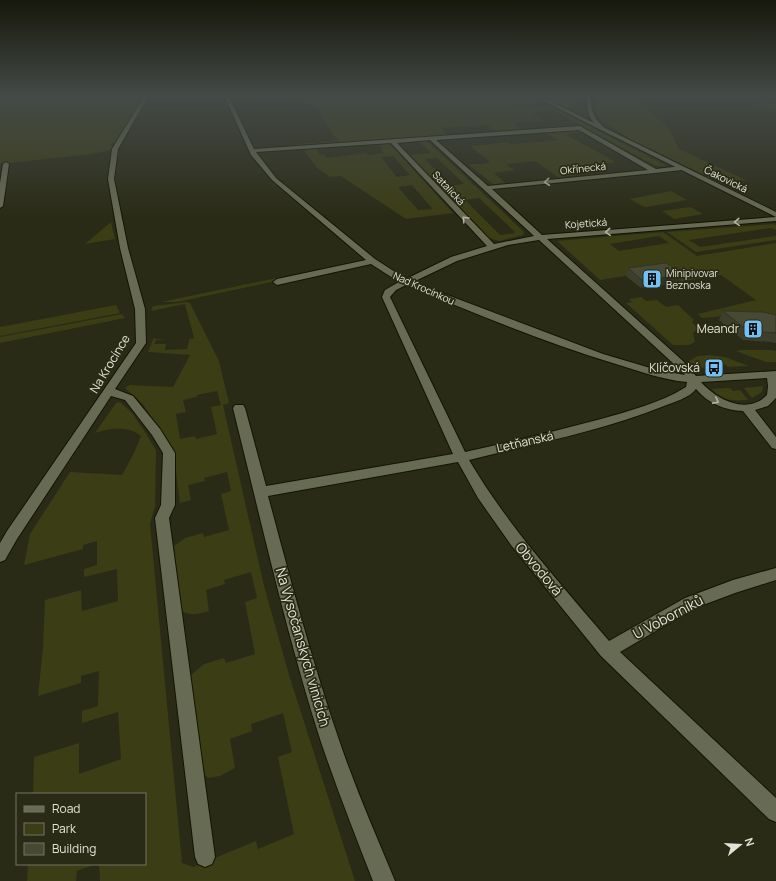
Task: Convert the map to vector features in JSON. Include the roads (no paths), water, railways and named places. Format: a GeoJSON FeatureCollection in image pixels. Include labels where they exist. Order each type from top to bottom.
{"type":"FeatureCollection","features":[{"type":"Feature","properties":{"kind":"street","name":"Na Krocínce"},"geometry":{"type":"LineString","coordinates":[[0,556],[12,535],[110,391],[141,342],[140,309],[124,248],[111,179],[113,153],[123,136]]}},
{"type":"Feature","properties":{"kind":"street","name":"Nad Krocínkou"},"geometry":{"type":"LineString","coordinates":[[245,136],[260,164],[274,179],[372,261],[405,282],[475,310],[599,356],[677,378],[693,379]]}},
{"type":"Feature","properties":{"kind":"street"},"geometry":{"type":"LineString","coordinates":[[252,151],[459,136]]}},
{"type":"Feature","properties":{"kind":"street"},"geometry":{"type":"LineString","coordinates":[[594,136],[655,170]]}},
{"type":"Feature","properties":{"kind":"street","name":"Čakovická"},"geometry":{"type":"LineString","coordinates":[[617,136],[776,215]]}},
{"type":"Feature","properties":{"kind":"street"},"geometry":{"type":"LineString","coordinates":[[431,138],[669,354],[705,394],[718,403],[747,408],[762,404],[772,398],[776,389],[773,374],[693,379]]}},
{"type":"Feature","properties":{"kind":"street","name":"Satalická"},"geometry":{"type":"LineString","coordinates":[[392,141],[492,247]]}},
{"type":"Feature","properties":{"kind":"street"},"geometry":{"type":"LineString","coordinates":[[0,206],[6,164]]}},
{"type":"Feature","properties":{"kind":"street","name":"Okřínecká"},"geometry":{"type":"LineString","coordinates":[[486,188],[682,168]]}},
{"type":"Feature","properties":{"kind":"street","name":"Kojetická"},"geometry":{"type":"LineString","coordinates":[[405,282],[454,259],[507,243],[541,238],[776,219]]}},
{"type":"Feature","properties":{"kind":"street"},"geometry":{"type":"LineString","coordinates":[[277,282],[372,261]]}},
{"type":"Feature","properties":{"kind":"street","name":"Obvodová"},"geometry":{"type":"LineString","coordinates":[[405,282],[392,288],[386,297],[461,457],[483,495],[516,541],[607,651],[776,812]]}},
{"type":"Feature","properties":{"kind":"street","name":"Letňanská"},"geometry":{"type":"LineString","coordinates":[[261,492],[461,457],[557,435],[635,412],[681,395],[691,389],[693,379]]}},
{"type":"Feature","properties":{"kind":"street"},"geometry":{"type":"LineString","coordinates":[[110,391],[129,398],[156,432],[169,453],[168,505],[162,518],[205,857]]}},
{"type":"Feature","properties":{"kind":"street","name":"Na Vysočanských vinicích"},"geometry":{"type":"LineString","coordinates":[[239,408],[302,648],[324,723],[358,816],[384,881]]}},
{"type":"Feature","properties":{"kind":"street"},"geometry":{"type":"LineString","coordinates":[[747,408],[776,445]]}},
{"type":"Feature","properties":{"kind":"street","name":"U Voborníků"},"geometry":{"type":"LineString","coordinates":[[607,651],[690,603],[733,587],[776,574]]}},
{"type":"Feature","properties":{"kind":"place","name":"Minipivovar Beznoska"},"geometry":{"type":"Point","coordinates":[652,279]}},
{"type":"Feature","properties":{"kind":"place","name":"Meandr"},"geometry":{"type":"Point","coordinates":[753,329]}},
{"type":"Feature","properties":{"kind":"place","name":"Klíčovská"},"geometry":{"type":"Point","coordinates":[714,368]}}]}
